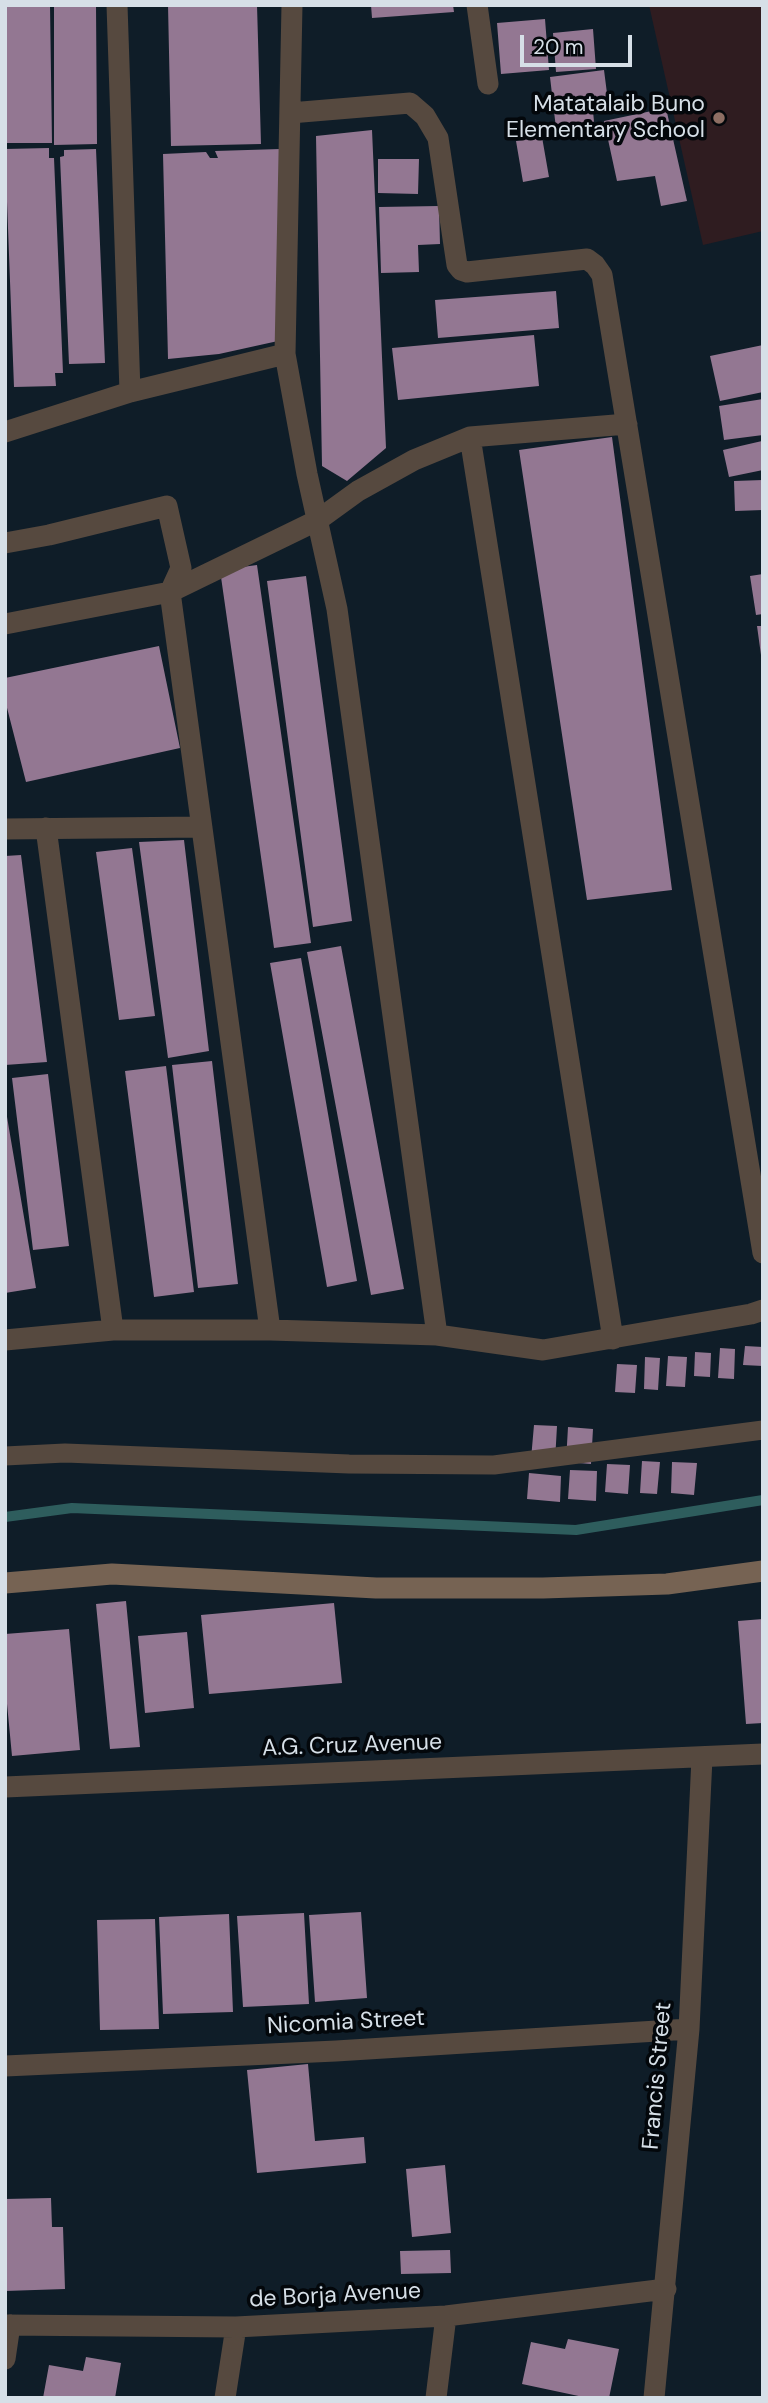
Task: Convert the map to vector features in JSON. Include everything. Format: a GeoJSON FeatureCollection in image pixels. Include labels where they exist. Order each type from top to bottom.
{"type":"FeatureCollection","features":[{"type":"Feature","properties":{"kind":"street"},"geometry":{"type":"LineString","coordinates":[[117,5],[130,392]]}},
{"type":"Feature","properties":{"kind":"street"},"geometry":{"type":"LineString","coordinates":[[292,5],[285,354],[337,609],[437,1335]]}},
{"type":"Feature","properties":{"kind":"street"},"geometry":{"type":"LineString","coordinates":[[477,5],[488,84]]}},
{"type":"Feature","properties":{"kind":"street"},"geometry":{"type":"LineString","coordinates":[[290,113],[410,103],[418,108],[438,138],[457,265],[464,272],[587,259],[596,265],[602,275],[763,1253]]}},
{"type":"Feature","properties":{"kind":"street"},"geometry":{"type":"LineString","coordinates":[[5,432],[130,392],[285,354]]}},
{"type":"Feature","properties":{"kind":"street"},"geometry":{"type":"LineString","coordinates":[[5,624],[170,592],[318,520],[358,491],[414,460],[470,437],[627,424]]}},
{"type":"Feature","properties":{"kind":"street"},"geometry":{"type":"LineString","coordinates":[[470,437],[613,1339]]}},
{"type":"Feature","properties":{"kind":"street"},"geometry":{"type":"LineString","coordinates":[[5,543],[167,506],[181,568],[170,592],[270,1330]]}},
{"type":"Feature","properties":{"kind":"street"},"geometry":{"type":"LineString","coordinates":[[5,829],[202,827]]}},
{"type":"Feature","properties":{"kind":"street"},"geometry":{"type":"LineString","coordinates":[[46,828],[113,1331]]}},
{"type":"Feature","properties":{"kind":"street"},"geometry":{"type":"LineString","coordinates":[[5,1340],[113,1331],[270,1330],[437,1335],[543,1350],[763,1310]]}},
{"type":"Feature","properties":{"kind":"street"},"geometry":{"type":"LineString","coordinates":[[5,1583],[112,1574],[376,1588],[543,1588],[667,1584],[763,1571]]}},
{"type":"Feature","properties":{"kind":"street","name":"A.G. Cruz Avenue"},"geometry":{"type":"LineString","coordinates":[[5,1787],[763,1754]]}},
{"type":"Feature","properties":{"kind":"street","name":"Francis Street"},"geometry":{"type":"LineString","coordinates":[[654,2398],[689,2029],[702,1758]]}},
{"type":"Feature","properties":{"kind":"street","name":"Nicomia Street"},"geometry":{"type":"LineString","coordinates":[[5,2066],[336,2051],[689,2029]]}},
{"type":"Feature","properties":{"kind":"street","name":"de Borja Avenue"},"geometry":{"type":"LineString","coordinates":[[8,2325],[236,2328],[446,2316],[666,2289]]}},
{"type":"Feature","properties":{"kind":"street"},"geometry":{"type":"LineString","coordinates":[[436,2398],[446,2316]]}},
{"type":"Feature","properties":{"kind":"street"},"geometry":{"type":"LineString","coordinates":[[5,2359],[8,2325]]}},
{"type":"Feature","properties":{"kind":"street"},"geometry":{"type":"LineString","coordinates":[[225,2398],[236,2328]]}},
{"type":"Feature","properties":{"kind":"lane"},"geometry":{"type":"LineString","coordinates":[[5,1456],[65,1453],[349,1464],[494,1465],[763,1430]]}},
{"type":"Feature","properties":{"kind":"shaded area","name":"Matatalaib Buno Elementary School"},"geometry":{"type":"Polygon","coordinates":[[[649,5],[763,5],[763,231],[703,245],[649,5]]]}},
{"type":"Feature","properties":{"kind":"building"},"geometry":{"type":"Polygon","coordinates":[[[5,5],[50,5],[52,143],[5,143],[5,5]]]}},
{"type":"Feature","properties":{"kind":"building"},"geometry":{"type":"Polygon","coordinates":[[[54,5],[96,5],[97,144],[54,145],[54,5]]]}},
{"type":"Feature","properties":{"kind":"building"},"geometry":{"type":"Polygon","coordinates":[[[168,5],[257,5],[261,144],[171,146],[168,5]]]}},
{"type":"Feature","properties":{"kind":"building"},"geometry":{"type":"Polygon","coordinates":[[[371,5],[453,5],[454,12],[372,18],[371,5]]]}},
{"type":"Feature","properties":{"kind":"building"},"geometry":{"type":"Polygon","coordinates":[[[545,19],[549,70],[501,74],[497,23],[545,19]]]}},
{"type":"Feature","properties":{"kind":"building"},"geometry":{"type":"Polygon","coordinates":[[[593,29],[596,69],[556,72],[553,33],[593,29]]]}},
{"type":"Feature","properties":{"kind":"building"},"geometry":{"type":"Polygon","coordinates":[[[604,70],[609,109],[593,111],[595,132],[557,137],[550,77],[604,70]]]}},
{"type":"Feature","properties":{"kind":"building"},"geometry":{"type":"Polygon","coordinates":[[[666,108],[687,201],[661,206],[655,176],[617,181],[604,121],[666,108]]]}},
{"type":"Feature","properties":{"kind":"building"},"geometry":{"type":"Polygon","coordinates":[[[372,130],[386,448],[347,481],[322,466],[316,136],[372,130]]]}},
{"type":"Feature","properties":{"kind":"building"},"geometry":{"type":"Polygon","coordinates":[[[542,137],[549,177],[523,182],[516,141],[542,137]]]}},
{"type":"Feature","properties":{"kind":"building"},"geometry":{"type":"Polygon","coordinates":[[[49,148],[49,158],[54,158],[63,373],[55,373],[56,386],[14,387],[5,149],[49,148]]]}},
{"type":"Feature","properties":{"kind":"building"},"geometry":{"type":"Polygon","coordinates":[[[96,149],[105,363],[69,364],[60,157],[64,156],[64,150],[96,149]]]}},
{"type":"Feature","properties":{"kind":"building"},"geometry":{"type":"Polygon","coordinates":[[[280,149],[278,341],[219,354],[168,359],[163,154],[206,152],[210,158],[218,158],[215,151],[280,149]]]}},
{"type":"Feature","properties":{"kind":"building"},"geometry":{"type":"Polygon","coordinates":[[[378,159],[419,159],[418,194],[378,193],[378,159]]]}},
{"type":"Feature","properties":{"kind":"building"},"geometry":{"type":"Polygon","coordinates":[[[439,206],[440,244],[418,245],[419,272],[381,273],[379,207],[439,206]]]}},
{"type":"Feature","properties":{"kind":"building"},"geometry":{"type":"Polygon","coordinates":[[[556,291],[559,328],[438,338],[435,300],[556,291]]]}},
{"type":"Feature","properties":{"kind":"building"},"geometry":{"type":"Polygon","coordinates":[[[534,335],[539,386],[398,400],[392,348],[534,335]]]}},
{"type":"Feature","properties":{"kind":"building"},"geometry":{"type":"Polygon","coordinates":[[[763,345],[763,392],[720,401],[710,356],[763,345]]]}},
{"type":"Feature","properties":{"kind":"building"},"geometry":{"type":"Polygon","coordinates":[[[763,399],[763,435],[724,440],[719,406],[763,399]]]}},
{"type":"Feature","properties":{"kind":"building"},"geometry":{"type":"Polygon","coordinates":[[[612,437],[672,890],[587,900],[519,450],[612,437]]]}},
{"type":"Feature","properties":{"kind":"building"},"geometry":{"type":"Polygon","coordinates":[[[762,441],[763,470],[729,477],[723,450],[762,441]]]}},
{"type":"Feature","properties":{"kind":"building"},"geometry":{"type":"Polygon","coordinates":[[[763,480],[763,510],[735,511],[734,481],[763,480]]]}},
{"type":"Feature","properties":{"kind":"building"},"geometry":{"type":"Polygon","coordinates":[[[257,565],[311,943],[274,948],[220,570],[257,565]]]}},
{"type":"Feature","properties":{"kind":"building"},"geometry":{"type":"Polygon","coordinates":[[[763,574],[763,614],[756,615],[750,576],[763,574]]]}},
{"type":"Feature","properties":{"kind":"building"},"geometry":{"type":"Polygon","coordinates":[[[306,576],[352,921],[313,927],[267,581],[306,576]]]}},
{"type":"Feature","properties":{"kind":"building"},"geometry":{"type":"Polygon","coordinates":[[[757,626],[763,626],[763,655],[761,655],[757,626]]]}},
{"type":"Feature","properties":{"kind":"building"},"geometry":{"type":"Polygon","coordinates":[[[159,646],[180,748],[26,782],[5,700],[5,678],[159,646]]]}},
{"type":"Feature","properties":{"kind":"building"},"geometry":{"type":"Polygon","coordinates":[[[184,840],[209,1051],[168,1058],[139,842],[184,840]]]}},
{"type":"Feature","properties":{"kind":"building"},"geometry":{"type":"Polygon","coordinates":[[[132,848],[155,1016],[119,1020],[96,852],[132,848]]]}},
{"type":"Feature","properties":{"kind":"building"},"geometry":{"type":"Polygon","coordinates":[[[21,855],[47,1062],[5,1065],[5,856],[21,855]]]}},
{"type":"Feature","properties":{"kind":"building"},"geometry":{"type":"Polygon","coordinates":[[[341,946],[404,1289],[371,1295],[307,952],[341,946]]]}},
{"type":"Feature","properties":{"kind":"building"},"geometry":{"type":"Polygon","coordinates":[[[301,958],[357,1281],[327,1287],[270,963],[301,958]]]}},
{"type":"Feature","properties":{"kind":"building"},"geometry":{"type":"Polygon","coordinates":[[[212,1061],[238,1284],[198,1288],[172,1065],[212,1061]]]}},
{"type":"Feature","properties":{"kind":"building"},"geometry":{"type":"Polygon","coordinates":[[[166,1066],[194,1292],[154,1297],[125,1071],[166,1066]]]}},
{"type":"Feature","properties":{"kind":"building"},"geometry":{"type":"Polygon","coordinates":[[[48,1074],[69,1246],[33,1250],[12,1078],[48,1074]]]}},
{"type":"Feature","properties":{"kind":"building"},"geometry":{"type":"Polygon","coordinates":[[[5,1105],[36,1288],[5,1293],[5,1105]]]}},
{"type":"Feature","properties":{"kind":"building"},"geometry":{"type":"Polygon","coordinates":[[[745,1346],[763,1347],[763,1366],[743,1365],[745,1346]]]}},
{"type":"Feature","properties":{"kind":"building"},"geometry":{"type":"Polygon","coordinates":[[[720,1348],[735,1349],[734,1379],[718,1378],[720,1348]]]}},
{"type":"Feature","properties":{"kind":"building"},"geometry":{"type":"Polygon","coordinates":[[[695,1352],[711,1353],[710,1377],[694,1376],[695,1352]]]}},
{"type":"Feature","properties":{"kind":"building"},"geometry":{"type":"Polygon","coordinates":[[[668,1356],[687,1357],[685,1387],[666,1386],[668,1356]]]}},
{"type":"Feature","properties":{"kind":"building"},"geometry":{"type":"Polygon","coordinates":[[[645,1357],[660,1358],[658,1390],[644,1389],[645,1357]]]}},
{"type":"Feature","properties":{"kind":"building"},"geometry":{"type":"Polygon","coordinates":[[[617,1364],[637,1365],[635,1393],[615,1392],[617,1364]]]}},
{"type":"Feature","properties":{"kind":"building"},"geometry":{"type":"Polygon","coordinates":[[[534,1425],[557,1426],[555,1461],[531,1459],[534,1425]]]}},
{"type":"Feature","properties":{"kind":"building"},"geometry":{"type":"Polygon","coordinates":[[[568,1427],[593,1429],[591,1464],[566,1462],[568,1427]]]}},
{"type":"Feature","properties":{"kind":"building"},"geometry":{"type":"Polygon","coordinates":[[[642,1461],[660,1462],[657,1494],[640,1493],[642,1461]]]}},
{"type":"Feature","properties":{"kind":"building"},"geometry":{"type":"Polygon","coordinates":[[[672,1462],[697,1463],[694,1495],[671,1493],[672,1462]]]}},
{"type":"Feature","properties":{"kind":"building"},"geometry":{"type":"Polygon","coordinates":[[[607,1464],[630,1465],[628,1494],[605,1492],[607,1464]]]}},
{"type":"Feature","properties":{"kind":"building"},"geometry":{"type":"Polygon","coordinates":[[[570,1470],[597,1471],[596,1501],[568,1499],[570,1470]]]}},
{"type":"Feature","properties":{"kind":"building"},"geometry":{"type":"Polygon","coordinates":[[[529,1473],[561,1476],[560,1502],[527,1499],[529,1473]]]}},
{"type":"Feature","properties":{"kind":"building"},"geometry":{"type":"Polygon","coordinates":[[[126,1601],[140,1747],[110,1749],[96,1604],[126,1601]]]}},
{"type":"Feature","properties":{"kind":"building"},"geometry":{"type":"Polygon","coordinates":[[[334,1603],[342,1683],[209,1694],[201,1615],[334,1603]]]}},
{"type":"Feature","properties":{"kind":"building"},"geometry":{"type":"Polygon","coordinates":[[[763,1619],[763,1723],[746,1724],[738,1621],[763,1619]]]}},
{"type":"Feature","properties":{"kind":"building"},"geometry":{"type":"Polygon","coordinates":[[[69,1629],[80,1750],[12,1756],[5,1683],[5,1634],[69,1629]]]}},
{"type":"Feature","properties":{"kind":"building"},"geometry":{"type":"Polygon","coordinates":[[[187,1632],[194,1708],[145,1713],[138,1636],[187,1632]]]}},
{"type":"Feature","properties":{"kind":"building"},"geometry":{"type":"Polygon","coordinates":[[[361,1912],[367,1998],[315,2002],[309,1915],[361,1912]]]}},
{"type":"Feature","properties":{"kind":"building"},"geometry":{"type":"Polygon","coordinates":[[[304,1913],[309,2004],[243,2007],[237,1916],[304,1913]]]}},
{"type":"Feature","properties":{"kind":"building"},"geometry":{"type":"Polygon","coordinates":[[[229,1914],[233,2012],[163,2014],[159,1917],[229,1914]]]}},
{"type":"Feature","properties":{"kind":"building"},"geometry":{"type":"Polygon","coordinates":[[[155,1919],[159,2029],[100,2030],[97,1920],[155,1919]]]}},
{"type":"Feature","properties":{"kind":"building"},"geometry":{"type":"Polygon","coordinates":[[[308,2064],[315,2141],[364,2137],[366,2163],[257,2173],[247,2070],[308,2064]]]}},
{"type":"Feature","properties":{"kind":"building"},"geometry":{"type":"Polygon","coordinates":[[[445,2165],[451,2233],[412,2237],[406,2169],[445,2165]]]}},
{"type":"Feature","properties":{"kind":"building"},"geometry":{"type":"Polygon","coordinates":[[[51,2198],[52,2227],[63,2227],[65,2289],[5,2291],[5,2199],[51,2198]]]}},
{"type":"Feature","properties":{"kind":"building"},"geometry":{"type":"Polygon","coordinates":[[[450,2250],[451,2273],[401,2274],[400,2251],[450,2250]]]}},
{"type":"Feature","properties":{"kind":"building"},"geometry":{"type":"Polygon","coordinates":[[[568,2339],[619,2349],[609,2398],[588,2398],[522,2384],[531,2342],[565,2349],[568,2339]]]}},
{"type":"Feature","properties":{"kind":"building"},"geometry":{"type":"Polygon","coordinates":[[[86,2357],[121,2363],[115,2398],[43,2398],[49,2365],[83,2371],[86,2357]]]}},
{"type":"Feature","properties":{"kind":"waterway"},"geometry":{"type":"LineString","coordinates":[[5,1517],[72,1508],[576,1530],[763,1500]]}},
{"type":"Feature","properties":{"kind":"place","name":"Matatalaib Buno Elementary School"},"geometry":{"type":"Point","coordinates":[719,118]}}]}
